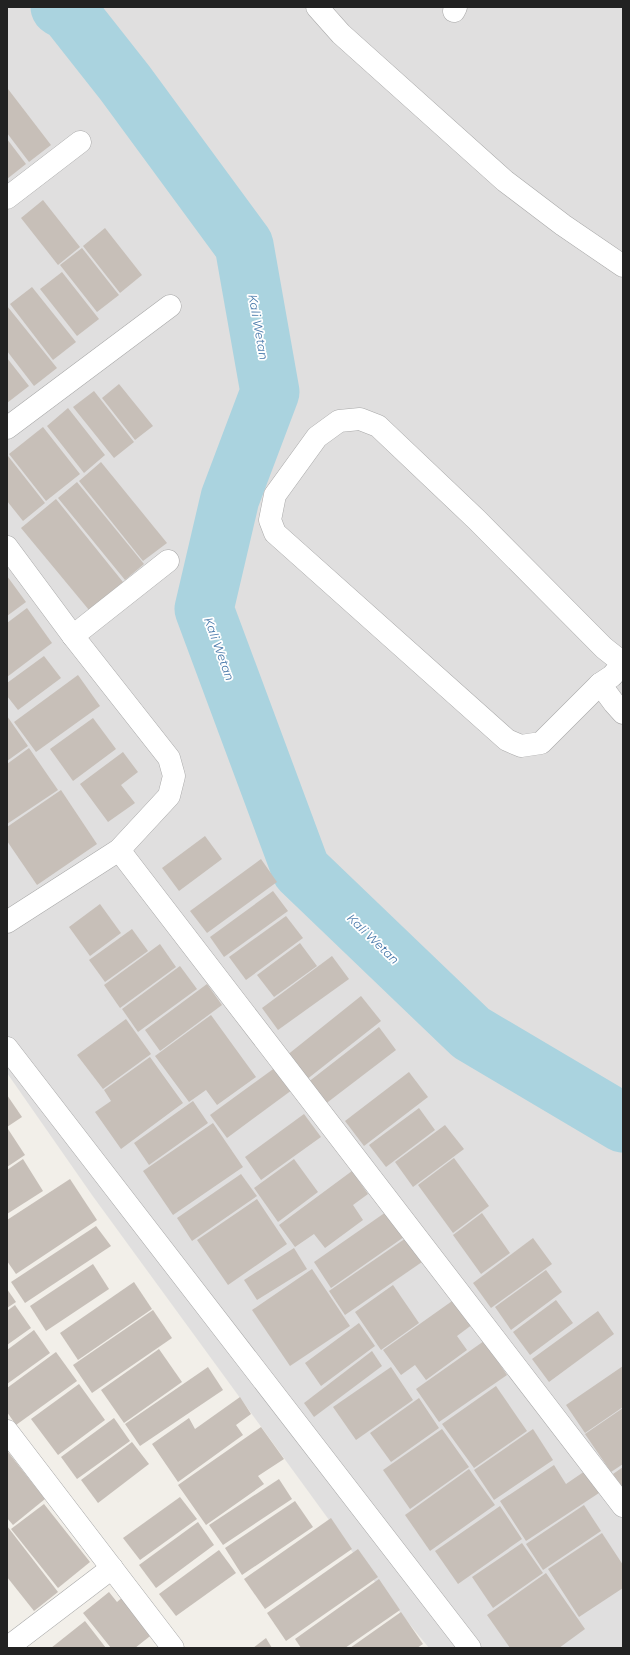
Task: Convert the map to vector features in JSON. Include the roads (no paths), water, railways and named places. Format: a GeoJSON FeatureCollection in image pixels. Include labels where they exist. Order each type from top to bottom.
{"type":"FeatureCollection","features":[{"type":"Feature","properties":{"kind":"street"},"geometry":{"type":"LineString","coordinates":[[317,7],[341,34],[505,181],[563,225],[623,266]]}},
{"type":"Feature","properties":{"kind":"street"},"geometry":{"type":"LineString","coordinates":[[7,198],[80,142]]}},
{"type":"Feature","properties":{"kind":"street"},"geometry":{"type":"LineString","coordinates":[[7,428],[170,306]]}},
{"type":"Feature","properties":{"kind":"street"},"geometry":{"type":"LineString","coordinates":[[360,418],[378,426],[478,520],[604,648],[623,663],[612,676],[600,684],[541,743],[521,746],[507,740],[275,534],[270,520],[274,495],[317,437],[339,421],[360,418]]}},
{"type":"Feature","properties":{"kind":"street"},"geometry":{"type":"LineString","coordinates":[[7,547],[73,636],[169,758],[174,776],[169,796],[119,850],[10,913]]}},
{"type":"Feature","properties":{"kind":"street"},"geometry":{"type":"LineString","coordinates":[[73,636],[168,561]]}},
{"type":"Feature","properties":{"kind":"street"},"geometry":{"type":"LineString","coordinates":[[600,684],[614,704],[623,713]]}},
{"type":"Feature","properties":{"kind":"street"},"geometry":{"type":"LineString","coordinates":[[119,850],[623,1506]]}},
{"type":"Feature","properties":{"kind":"street"},"geometry":{"type":"LineString","coordinates":[[7,1048],[470,1648]]}},
{"type":"Feature","properties":{"kind":"street"},"geometry":{"type":"LineString","coordinates":[[7,1431],[173,1648]]}},
{"type":"Feature","properties":{"kind":"street"},"geometry":{"type":"LineString","coordinates":[[7,1648],[112,1568]]}},
{"type":"Feature","properties":{"kind":"waterway","name":"Kali Wetan"},"geometry":{"type":"LineString","coordinates":[[60,7],[69,12],[125,83],[244,245],[270,392],[230,498],[204,609],[301,870],[471,1033],[623,1123]]}}]}
